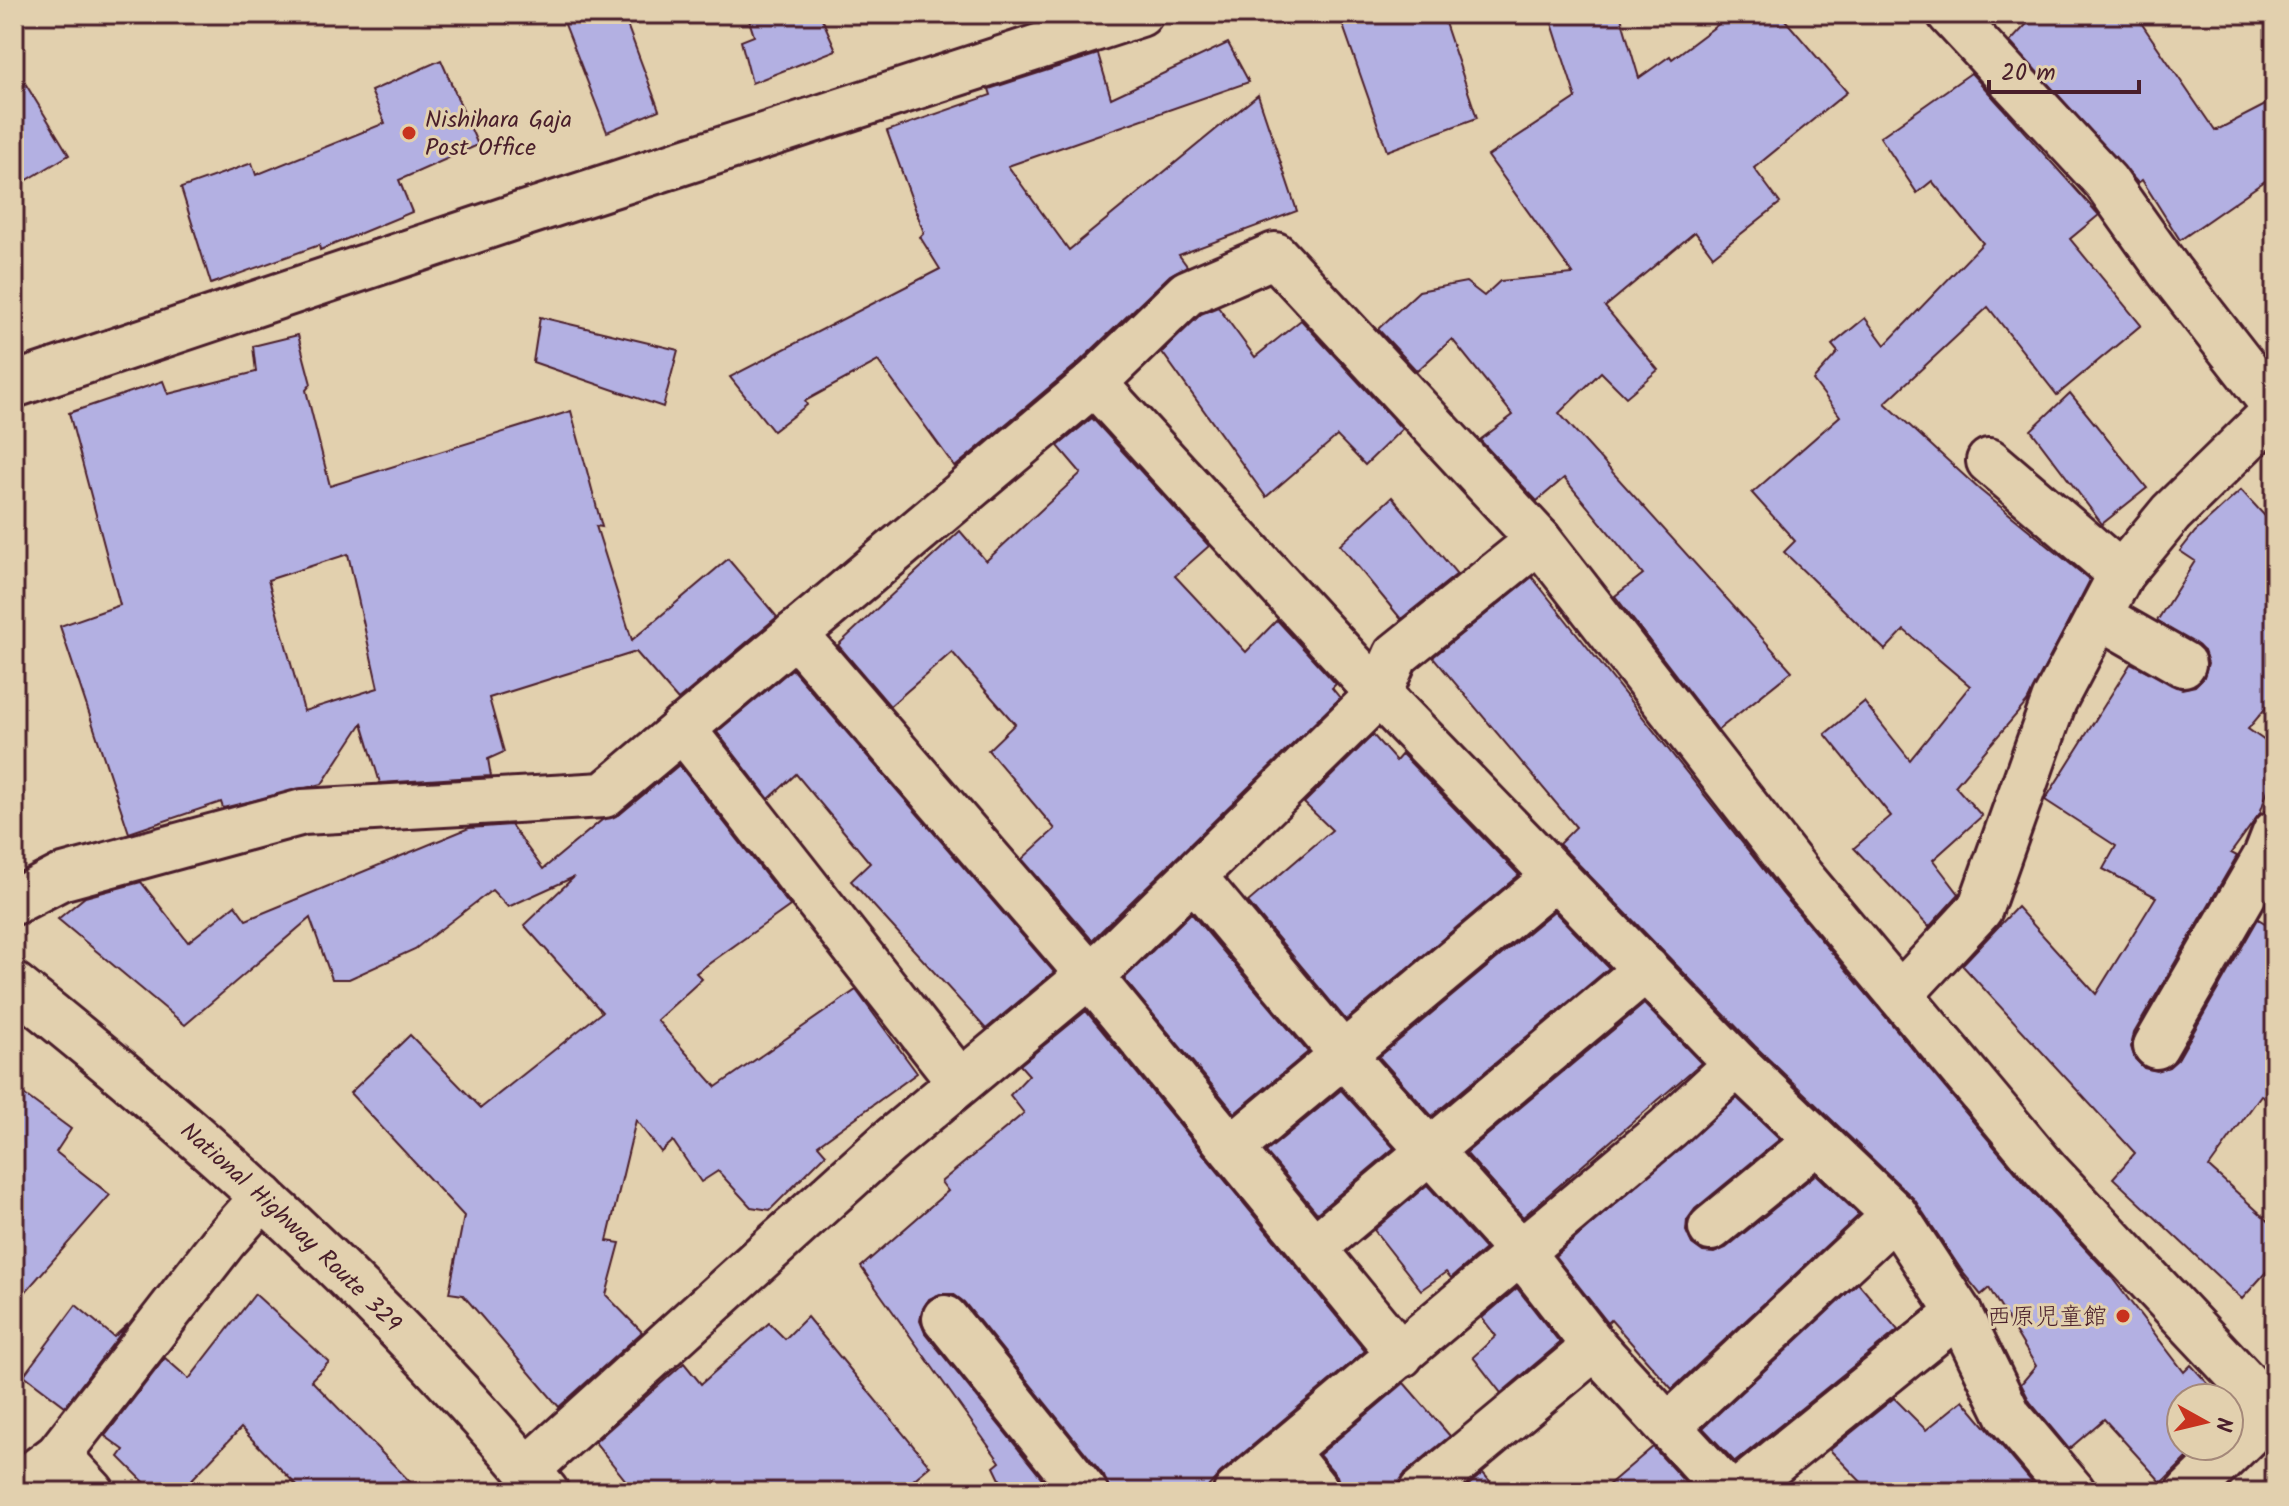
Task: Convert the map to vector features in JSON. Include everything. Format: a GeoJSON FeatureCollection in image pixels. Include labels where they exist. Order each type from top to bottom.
{"type":"FeatureCollection","features":[{"type":"Feature","properties":{"kind":"main road"},"geometry":{"type":"LineString","coordinates":[[14,385],[520,215],[1140,14]]}},
{"type":"Feature","properties":{"kind":"main road"},"geometry":{"type":"LineString","coordinates":[[1900,995],[1980,909],[2054,701],[2121,574],[2171,513],[2275,409],[2169,271],[2106,182],[1950,14]]}},
{"type":"Feature","properties":{"kind":"main road"},"geometry":{"type":"LineString","coordinates":[[14,902],[60,878],[303,812],[604,795],[1094,383],[1187,293],[1275,255],[1539,540],[1802,878],[2046,1170],[2274,1410],[2189,1492]]}},
{"type":"Feature","properties":{"kind":"main road"},"geometry":{"type":"LineString","coordinates":[[1094,383],[1379,694],[1555,877],[1737,1064],[1895,1215],[1959,1313],[2009,1416],[2073,1492]]}},
{"type":"Feature","properties":{"kind":"main road"},"geometry":{"type":"LineString","coordinates":[[1989,461],[2121,574]]}},
{"type":"Feature","properties":{"kind":"main road"},"geometry":{"type":"LineString","coordinates":[[536,1481],[889,1142],[1089,975],[1193,876],[1379,694],[1396,655],[1539,540]]}},
{"type":"Feature","properties":{"kind":"main road"},"geometry":{"type":"LineString","coordinates":[[2099,616],[2183,664]]}},
{"type":"Feature","properties":{"kind":"main road"},"geometry":{"type":"LineString","coordinates":[[795,634],[1089,975],[1401,1355]]}},
{"type":"Feature","properties":{"kind":"main road"},"geometry":{"type":"LineString","coordinates":[[682,728],[960,1082]]}},
{"type":"Feature","properties":{"kind":"main road"},"geometry":{"type":"LineString","coordinates":[[2156,1046],[2266,856],[2275,833]]}},
{"type":"Feature","properties":{"kind":"main road"},"geometry":{"type":"LineString","coordinates":[[1193,876],[1344,1056],[1521,1252],[1595,1347],[1728,1492]]}},
{"type":"Feature","properties":{"kind":"main road"},"geometry":{"type":"LineString","coordinates":[[1232,1148],[1555,877]]}},
{"type":"Feature","properties":{"kind":"main road"},"geometry":{"type":"LineString","coordinates":[[1314,1248],[1646,969]]}},
{"type":"Feature","properties":{"kind":"main road","name":"National Highway Route 329"},"geometry":{"type":"LineString","coordinates":[[14,985],[127,1075],[263,1197],[400,1327],[536,1481]]}},
{"type":"Feature","properties":{"kind":"main road"},"geometry":{"type":"LineString","coordinates":[[1236,1492],[1668,1128],[1737,1064]]}},
{"type":"Feature","properties":{"kind":"main road"},"geometry":{"type":"LineString","coordinates":[[1711,1228],[1817,1141]]}},
{"type":"Feature","properties":{"kind":"main road"},"geometry":{"type":"LineString","coordinates":[[14,1488],[58,1455],[224,1241],[263,1197]]}},
{"type":"Feature","properties":{"kind":"main road"},"geometry":{"type":"LineString","coordinates":[[1669,1426],[1895,1215]]}},
{"type":"Feature","properties":{"kind":"main road"},"geometry":{"type":"LineString","coordinates":[[1738,1492],[1959,1313]]}},
{"type":"Feature","properties":{"kind":"main road"},"geometry":{"type":"LineString","coordinates":[[945,1318],[1085,1492]]}},
{"type":"Feature","properties":{"kind":"main road"},"geometry":{"type":"LineString","coordinates":[[1421,1492],[1595,1347]]}},
{"type":"Feature","properties":{"kind":"main road"},"geometry":{"type":"LineString","coordinates":[[1285,1452],[1317,1492]]}},
{"type":"Feature","properties":{"kind":"main road"},"geometry":{"type":"LineString","coordinates":[[58,1455],[92,1492]]}},
{"type":"Feature","properties":{"kind":"building"},"geometry":{"type":"Polygon","coordinates":[[[561,14],[623,14],[659,110],[607,132],[561,14]]]}},
{"type":"Feature","properties":{"kind":"building"},"geometry":{"type":"Polygon","coordinates":[[[747,14],[820,14],[836,50],[752,83],[741,41],[754,36],[747,14]]]}},
{"type":"Feature","properties":{"kind":"building"},"geometry":{"type":"Polygon","coordinates":[[[1339,14],[1442,14],[1477,118],[1387,151],[1339,14]]]}},
{"type":"Feature","properties":{"kind":"building"},"geometry":{"type":"Polygon","coordinates":[[[1549,14],[1620,14],[1639,78],[1670,56],[1672,59],[1732,14],[1780,14],[1847,92],[1754,168],[1780,203],[1713,256],[1695,232],[1605,307],[1658,370],[1626,397],[1601,372],[1559,413],[1792,671],[1718,730],[1615,596],[1643,574],[1564,478],[1537,501],[1480,440],[1513,415],[1452,339],[1417,371],[1378,329],[1419,291],[1466,282],[1484,296],[1500,281],[1573,274],[1488,156],[1576,98],[1549,14]]]}},
{"type":"Feature","properties":{"kind":"building"},"geometry":{"type":"Polygon","coordinates":[[[2036,14],[2135,14],[2215,131],[2275,100],[2275,174],[2180,240],[2142,180],[2138,183],[2010,42],[2036,14]]]}},
{"type":"Feature","properties":{"kind":"building"},"geometry":{"type":"Polygon","coordinates":[[[1228,43],[1249,82],[1008,166],[1069,250],[1258,95],[1297,211],[1179,255],[1187,266],[1170,275],[1077,364],[955,467],[878,361],[805,401],[807,405],[773,431],[730,377],[940,269],[920,237],[924,233],[887,131],[991,95],[989,89],[1098,54],[1111,98],[1228,43]]]}},
{"type":"Feature","properties":{"kind":"building"},"geometry":{"type":"Polygon","coordinates":[[[441,60],[478,145],[399,180],[412,212],[320,250],[319,245],[211,284],[181,188],[252,163],[256,175],[385,123],[371,91],[441,60]]]}},
{"type":"Feature","properties":{"kind":"building"},"geometry":{"type":"Polygon","coordinates":[[[14,65],[69,155],[14,188],[14,65]]]}},
{"type":"Feature","properties":{"kind":"building"},"geometry":{"type":"Polygon","coordinates":[[[1971,73],[2099,215],[2070,239],[2141,325],[2057,395],[1988,307],[1885,403],[1980,490],[2090,580],[2027,702],[1955,786],[1982,816],[1933,860],[1959,894],[1929,927],[1854,848],[1891,816],[1825,734],[1864,702],[1910,760],[1970,686],[1904,630],[1885,650],[1784,552],[1795,541],[1752,493],[1840,416],[1813,380],[1838,352],[1832,345],[1865,318],[1885,345],[1983,243],[1932,181],[1917,193],[1880,137],[1971,73]]]}},
{"type":"Feature","properties":{"kind":"building"},"geometry":{"type":"Polygon","coordinates":[[[1218,307],[1255,357],[1301,320],[1402,429],[1365,465],[1337,436],[1266,497],[1162,352],[1201,314],[1218,307]]]}},
{"type":"Feature","properties":{"kind":"building"},"geometry":{"type":"Polygon","coordinates":[[[540,317],[678,350],[663,407],[533,362],[540,317]]]}},
{"type":"Feature","properties":{"kind":"building"},"geometry":{"type":"Polygon","coordinates":[[[298,335],[311,384],[306,390],[330,486],[571,411],[602,527],[596,526],[632,640],[728,559],[777,617],[678,700],[636,652],[489,698],[504,752],[488,759],[491,776],[380,783],[362,723],[322,784],[223,808],[221,802],[129,833],[60,626],[120,605],[69,413],[163,381],[168,394],[256,372],[253,346],[298,335]],[[348,554],[268,580],[304,711],[378,688],[348,554]]]}},
{"type":"Feature","properties":{"kind":"building"},"geometry":{"type":"Polygon","coordinates":[[[2070,393],[2147,488],[2102,524],[2031,430],[2070,393]]]}},
{"type":"Feature","properties":{"kind":"building"},"geometry":{"type":"Polygon","coordinates":[[[1092,418],[1209,546],[1175,576],[1246,652],[1277,620],[1336,684],[1332,688],[1340,698],[1092,940],[1022,859],[1055,829],[988,750],[1015,724],[952,652],[890,706],[838,645],[960,531],[986,561],[1081,473],[1058,446],[1092,418]]]}},
{"type":"Feature","properties":{"kind":"building"},"geometry":{"type":"Polygon","coordinates":[[[2241,490],[2275,527],[2275,697],[2248,729],[2275,748],[2275,769],[2260,813],[2231,853],[2237,856],[2134,1033],[2131,1047],[2135,1059],[2144,1068],[2157,1071],[2169,1067],[2178,1059],[2258,919],[2275,929],[2275,1103],[2261,1095],[2209,1167],[2275,1227],[2275,1262],[2242,1299],[2113,1178],[2135,1153],[1962,965],[2017,907],[2096,994],[2156,897],[2103,869],[2116,846],[2045,800],[2131,663],[2182,689],[2195,686],[2204,677],[2208,663],[2204,651],[2157,621],[2195,561],[2180,551],[2195,532],[2241,490]]]}},
{"type":"Feature","properties":{"kind":"building"},"geometry":{"type":"Polygon","coordinates":[[[1392,497],[1457,574],[1401,619],[1340,545],[1392,497]]]}},
{"type":"Feature","properties":{"kind":"building"},"geometry":{"type":"Polygon","coordinates":[[[1532,577],[1782,893],[2027,1186],[2109,1274],[2184,1372],[2191,1365],[2206,1382],[2165,1382],[2165,1462],[2183,1462],[2162,1483],[2104,1419],[2069,1449],[2030,1402],[2021,1384],[2036,1366],[1989,1288],[1981,1295],[1914,1199],[1755,1046],[1559,844],[1576,827],[1433,657],[1532,577]]]}},
{"type":"Feature","properties":{"kind":"building"},"geometry":{"type":"Polygon","coordinates":[[[792,669],[1054,972],[986,1029],[851,881],[870,863],[796,774],[769,799],[717,732],[792,669]]]}},
{"type":"Feature","properties":{"kind":"building"},"geometry":{"type":"Polygon","coordinates":[[[1373,735],[1396,761],[1402,754],[1519,875],[1346,1020],[1248,902],[1332,830],[1304,803],[1373,735]]]}},
{"type":"Feature","properties":{"kind":"building"},"geometry":{"type":"Polygon","coordinates":[[[679,765],[790,906],[696,973],[702,979],[657,1020],[716,1087],[856,990],[917,1073],[818,1145],[826,1154],[770,1210],[751,1207],[718,1171],[701,1182],[673,1141],[661,1152],[636,1120],[607,1241],[620,1243],[606,1295],[642,1332],[559,1407],[463,1295],[449,1293],[464,1216],[350,1093],[410,1035],[481,1108],[602,1012],[524,925],[574,877],[508,907],[492,890],[415,949],[349,979],[332,979],[310,918],[185,1025],[58,919],[85,897],[141,882],[188,942],[235,905],[246,920],[469,828],[511,825],[543,869],[602,820],[620,814],[679,765]]]}},
{"type":"Feature","properties":{"kind":"building"},"geometry":{"type":"Polygon","coordinates":[[[1554,911],[1609,968],[1432,1116],[1379,1057],[1554,911]]]}},
{"type":"Feature","properties":{"kind":"building"},"geometry":{"type":"Polygon","coordinates":[[[1191,913],[1308,1052],[1235,1113],[1124,979],[1191,913]]]}},
{"type":"Feature","properties":{"kind":"building"},"geometry":{"type":"Polygon","coordinates":[[[1644,1004],[1701,1063],[1523,1217],[1466,1153],[1644,1004]]]}},
{"type":"Feature","properties":{"kind":"building"},"geometry":{"type":"Polygon","coordinates":[[[1086,1011],[1365,1351],[1220,1473],[1204,1492],[1109,1492],[1104,1476],[964,1302],[953,1294],[940,1294],[929,1299],[922,1310],[920,1321],[925,1333],[1053,1492],[1006,1492],[994,1467],[1000,1462],[861,1267],[948,1191],[941,1182],[1024,1113],[1010,1095],[1029,1075],[1020,1065],[1086,1011]]]}},
{"type":"Feature","properties":{"kind":"building"},"geometry":{"type":"Polygon","coordinates":[[[14,1087],[71,1129],[56,1152],[110,1195],[14,1305],[14,1087]]]}},
{"type":"Feature","properties":{"kind":"building"},"geometry":{"type":"Polygon","coordinates":[[[1341,1090],[1394,1148],[1317,1213],[1266,1152],[1341,1090]]]}},
{"type":"Feature","properties":{"kind":"building"},"geometry":{"type":"Polygon","coordinates":[[[1737,1098],[1780,1139],[1695,1209],[1687,1220],[1686,1231],[1692,1244],[1703,1252],[1714,1253],[1726,1248],[1816,1174],[1859,1215],[1672,1389],[1611,1320],[1608,1323],[1555,1256],[1737,1098]]]}},
{"type":"Feature","properties":{"kind":"building"},"geometry":{"type":"Polygon","coordinates":[[[1427,1185],[1485,1249],[1451,1278],[1446,1272],[1421,1290],[1374,1230],[1427,1185]]]}},
{"type":"Feature","properties":{"kind":"building"},"geometry":{"type":"Polygon","coordinates":[[[1858,1283],[1898,1330],[1735,1462],[1703,1428],[1858,1283]]]}},
{"type":"Feature","properties":{"kind":"building"},"geometry":{"type":"Polygon","coordinates":[[[1517,1288],[1560,1343],[1501,1393],[1473,1357],[1496,1336],[1482,1318],[1517,1288]]]}},
{"type":"Feature","properties":{"kind":"building"},"geometry":{"type":"Polygon","coordinates":[[[255,1294],[329,1362],[311,1380],[420,1492],[303,1492],[241,1428],[180,1492],[154,1492],[119,1457],[124,1450],[105,1436],[165,1358],[189,1379],[255,1294]]]}},
{"type":"Feature","properties":{"kind":"building"},"geometry":{"type":"Polygon","coordinates":[[[76,1305],[114,1337],[128,1324],[65,1406],[24,1375],[76,1305]]]}},
{"type":"Feature","properties":{"kind":"building"},"geometry":{"type":"Polygon","coordinates":[[[807,1317],[930,1466],[899,1492],[635,1492],[595,1442],[684,1363],[701,1384],[769,1323],[785,1339],[807,1317]]]}},
{"type":"Feature","properties":{"kind":"building"},"geometry":{"type":"Polygon","coordinates":[[[1404,1383],[1450,1436],[1405,1473],[1397,1492],[1342,1492],[1337,1476],[1319,1455],[1404,1383]]]}},
{"type":"Feature","properties":{"kind":"building"},"geometry":{"type":"Polygon","coordinates":[[[1894,1398],[1926,1430],[1963,1400],[2032,1482],[2020,1492],[1871,1492],[1830,1450],[1894,1398]]]}},
{"type":"Feature","properties":{"kind":"building"},"geometry":{"type":"Polygon","coordinates":[[[1653,1447],[1694,1492],[1600,1492],[1653,1447]]]}},
{"type":"Feature","properties":{"kind":"building"},"geometry":{"type":"Polygon","coordinates":[[[1483,1473],[1499,1492],[1460,1492],[1483,1473]]]}},
{"type":"Feature","properties":{"kind":"place","name":"Nishihara Gaja Post Office"},"geometry":{"type":"Point","coordinates":[409,133]}},
{"type":"Feature","properties":{"kind":"place","name":"西原児童館"},"geometry":{"type":"Point","coordinates":[2123,1316]}}]}
